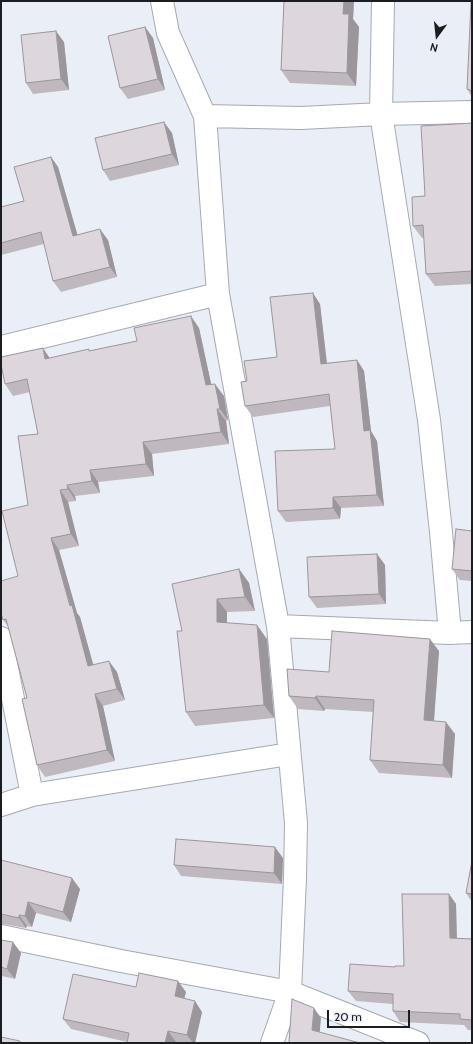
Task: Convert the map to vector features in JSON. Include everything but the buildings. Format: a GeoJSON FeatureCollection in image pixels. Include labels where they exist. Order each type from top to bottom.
{"type":"FeatureCollection","features":[{"type":"Feature","properties":{"kind":"street"},"geometry":{"type":"LineString","coordinates":[[162,1],[168,33],[205,116],[218,294],[278,626],[296,824],[290,992],[272,1043]]}},
{"type":"Feature","properties":{"kind":"street"},"geometry":{"type":"LineString","coordinates":[[383,1],[381,114],[428,420],[442,532],[450,633]]}},
{"type":"Feature","properties":{"kind":"street"},"geometry":{"type":"LineString","coordinates":[[205,116],[301,118],[472,112]]}},
{"type":"Feature","properties":{"kind":"street"},"geometry":{"type":"LineString","coordinates":[[1,347],[218,294]]}},
{"type":"Feature","properties":{"kind":"street"},"geometry":{"type":"LineString","coordinates":[[278,626],[450,633],[472,632]]}},
{"type":"Feature","properties":{"kind":"street"},"geometry":{"type":"LineString","coordinates":[[1,638],[32,795]]}},
{"type":"Feature","properties":{"kind":"street"},"geometry":{"type":"LineString","coordinates":[[1,806],[32,795],[289,754]]}},
{"type":"Feature","properties":{"kind":"street"},"geometry":{"type":"LineString","coordinates":[[1,936],[121,962],[290,992],[418,1043]]}}]}
